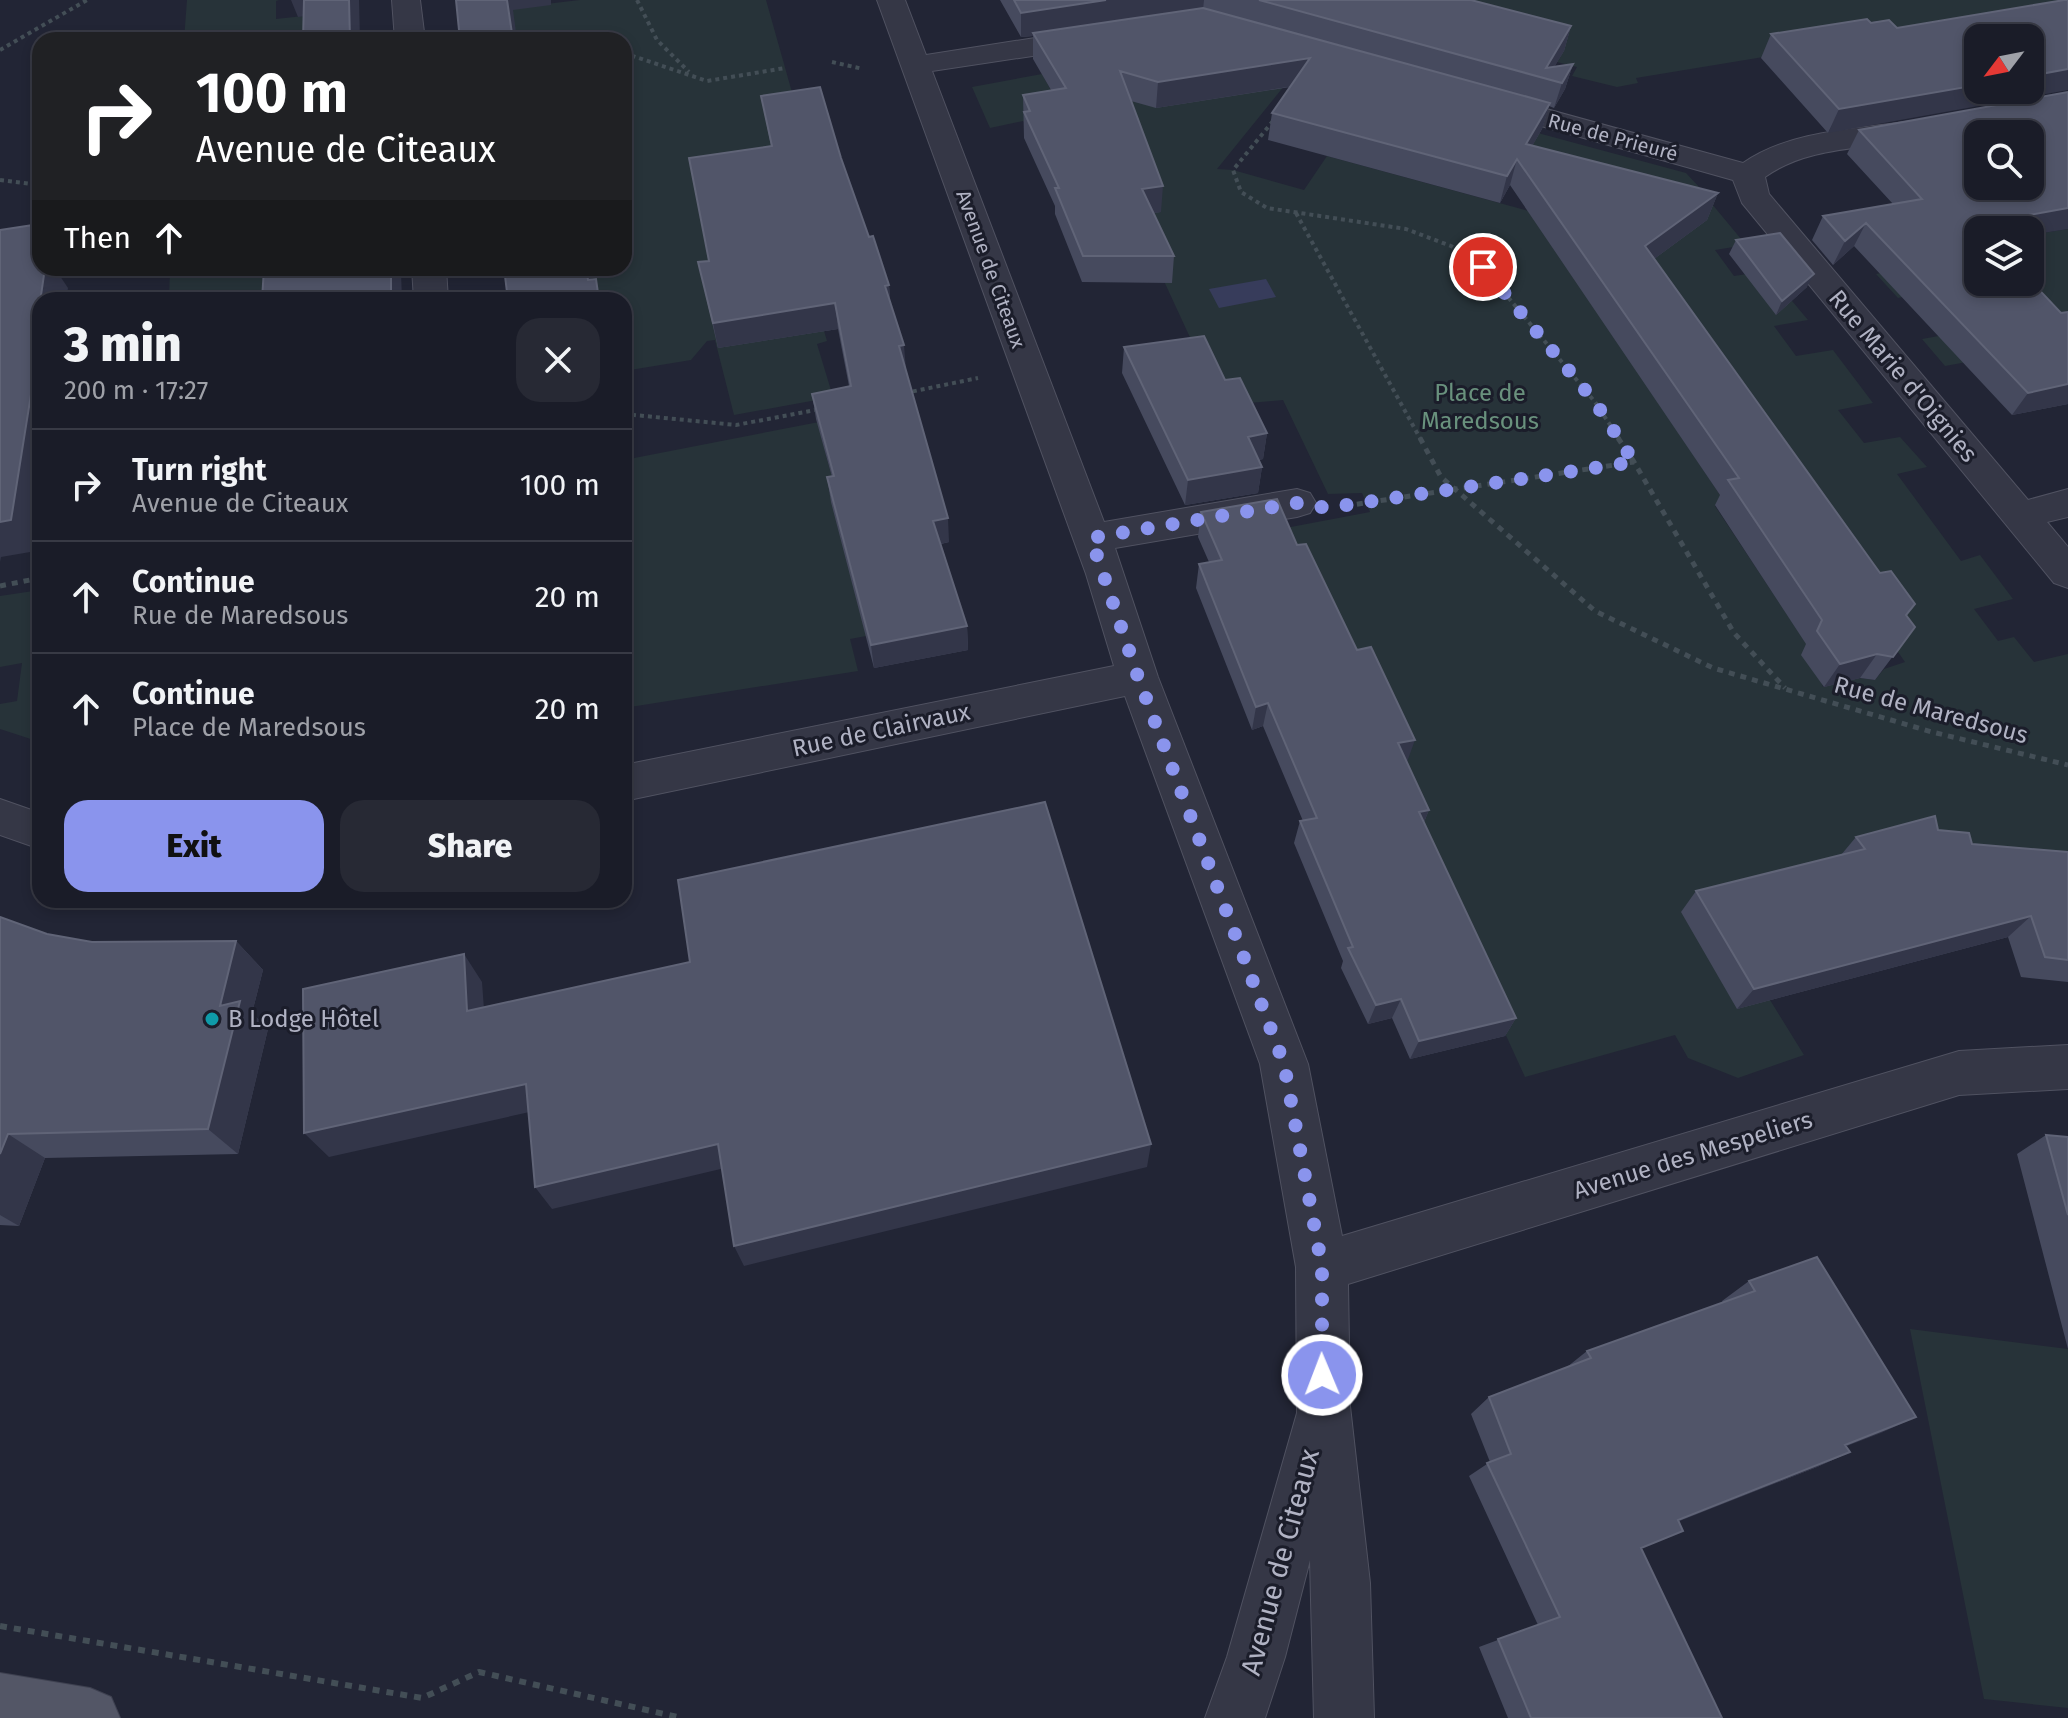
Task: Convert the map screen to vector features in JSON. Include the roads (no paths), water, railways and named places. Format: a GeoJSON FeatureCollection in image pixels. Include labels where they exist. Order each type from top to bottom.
{"type":"FeatureCollection","features":[{"type":"Feature","properties":{"kind":"main road"},"geometry":{"type":"LineString","coordinates":[[0,1703],[90,1718]]}},
{"type":"Feature","properties":{"kind":"street"},"geometry":{"type":"LineString","coordinates":[[406,0],[409,32]]}},
{"type":"Feature","properties":{"kind":"street","name":"Avenue de Citeaux"},"geometry":{"type":"LineString","coordinates":[[891,0],[1091,538],[1138,677],[1284,1064],[1322,1267],[1323,1406],[1341,1583],[1344,1718]]}},
{"type":"Feature","properties":{"kind":"street"},"geometry":{"type":"LineString","coordinates":[[916,65],[1126,33]]}},
{"type":"Feature","properties":{"kind":"street","name":"Rue de Prieuré"},"geometry":{"type":"LineString","coordinates":[[1461,95],[1748,174]]}},
{"type":"Feature","properties":{"kind":"street"},"geometry":{"type":"LineString","coordinates":[[1748,174],[1762,162],[1784,153],[1947,124]]}},
{"type":"Feature","properties":{"kind":"street","name":"Rue Marie d'Oignies"},"geometry":{"type":"LineString","coordinates":[[1748,174],[1753,196],[2068,573]]}},
{"type":"Feature","properties":{"kind":"street"},"geometry":{"type":"LineString","coordinates":[[1091,538],[1297,503]]}},
{"type":"Feature","properties":{"kind":"street"},"geometry":{"type":"LineString","coordinates":[[2020,516],[2068,503]]}},
{"type":"Feature","properties":{"kind":"street","name":"Rue de Clairvaux"},"geometry":{"type":"LineString","coordinates":[[632,781],[1138,677]]}},
{"type":"Feature","properties":{"kind":"street"},"geometry":{"type":"LineString","coordinates":[[0,817],[32,828]]}},
{"type":"Feature","properties":{"kind":"street","name":"Avenue des Mespeliers"},"geometry":{"type":"LineString","coordinates":[[1322,1267],[1959,1073],[2068,1067]]}},
{"type":"Feature","properties":{"kind":"street","name":"Avenue de Citeaux"},"geometry":{"type":"LineString","coordinates":[[1235,1718],[1256,1657],[1323,1406]]}},
{"type":"Feature","properties":{"kind":"water"},"geometry":{"type":"Polygon","coordinates":[[[1266,279],[1276,297],[1219,308],[1209,289],[1266,279]]]}},
{"type":"Feature","properties":{"kind":"place","name":"B Lodge Hôtel"},"geometry":{"type":"Point","coordinates":[212,1019]}},
{"type":"Feature","properties":{"kind":"park label","name":"Place de Maredsous"},"geometry":{"type":"Point","coordinates":[1480,407]}}]}
